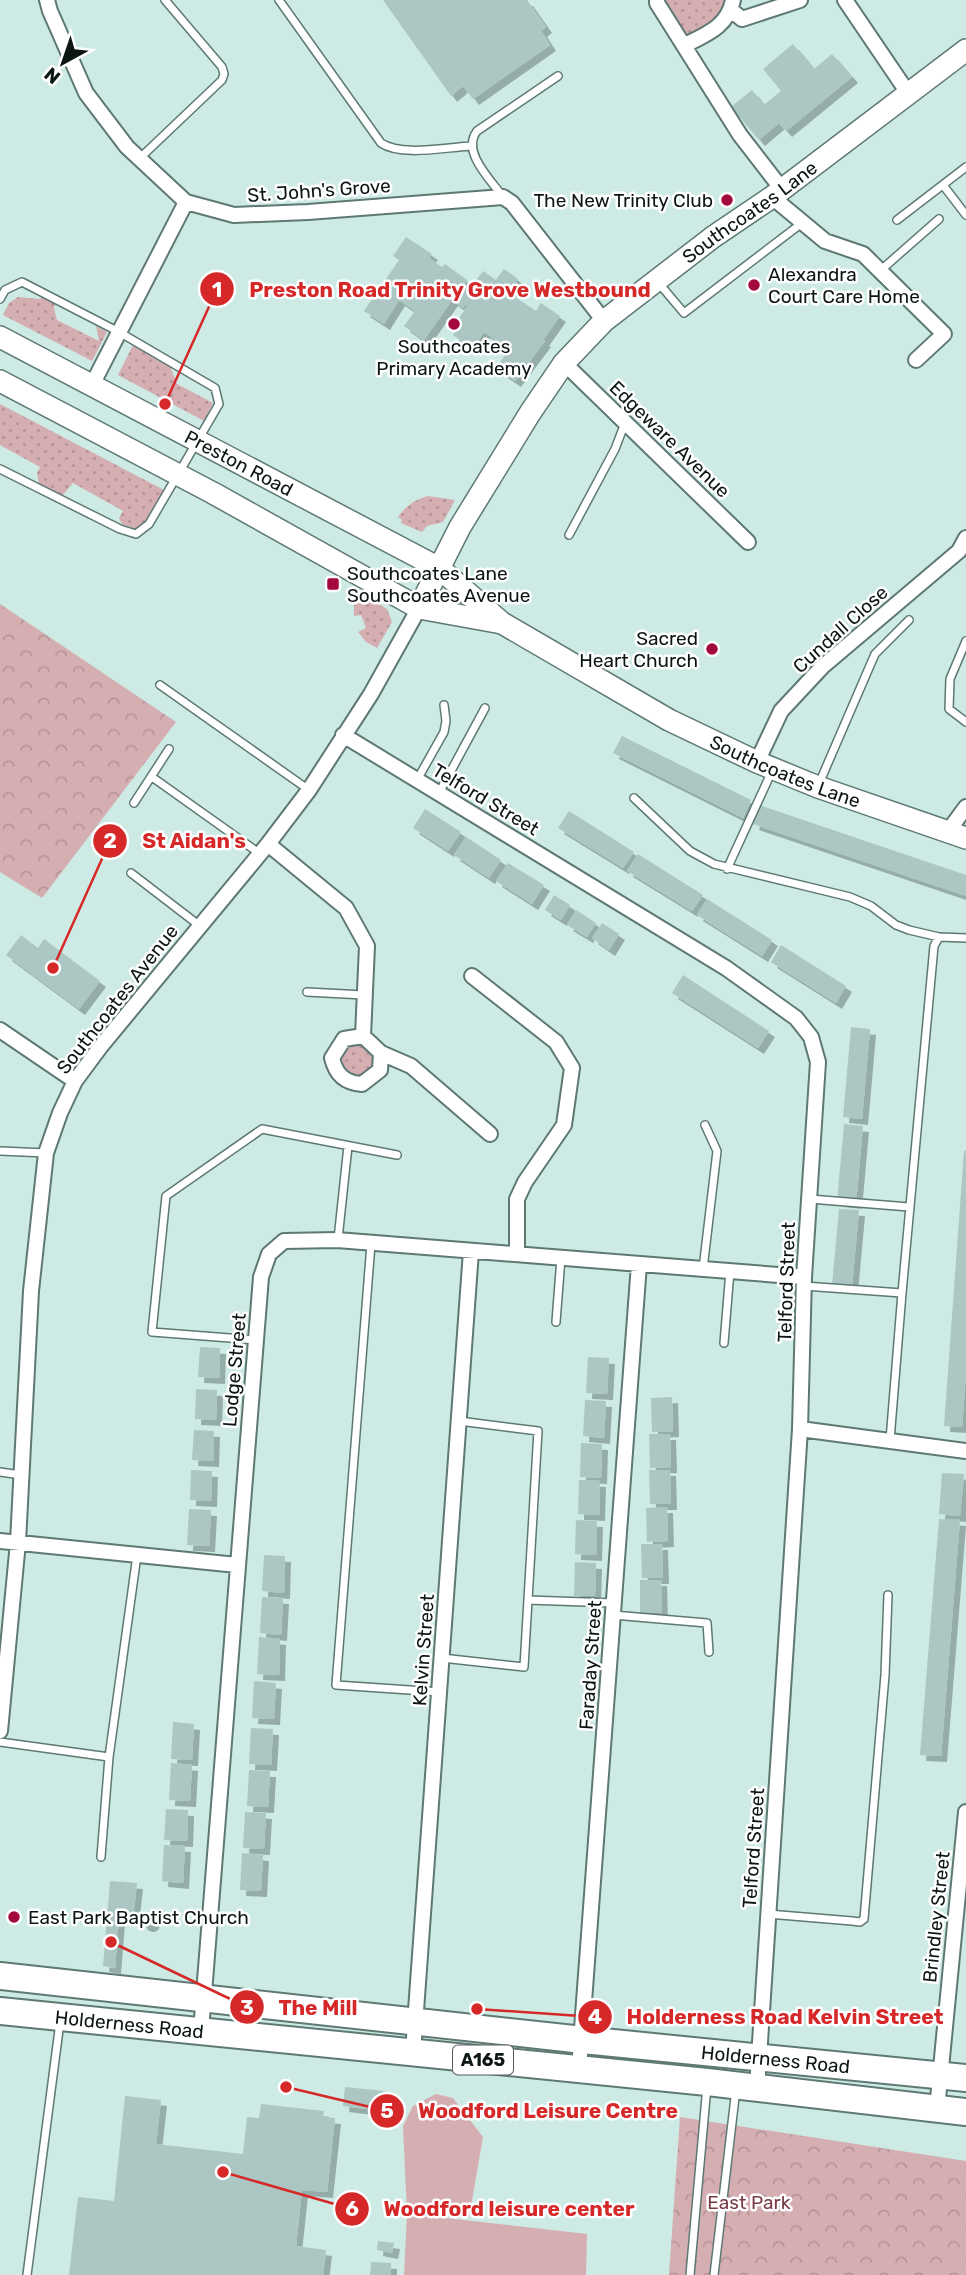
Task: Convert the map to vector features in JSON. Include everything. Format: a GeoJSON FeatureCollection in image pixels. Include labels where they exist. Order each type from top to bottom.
{"type":"FeatureCollection","features":[{"type":"Feature","properties":{"kind":"highway","name":"Holderness Road"},"geometry":{"type":"LineString","coordinates":[[0,1976],[583,2040],[966,2077]]}},
{"type":"Feature","properties":{"kind":"highway","name":"Holderness Road"},"geometry":{"type":"LineString","coordinates":[[0,2011],[747,2086],[966,2112]]}},
{"type":"Feature","properties":{"kind":"street","name":"St. John's Grove"},"geometry":{"type":"LineString","coordinates":[[47,0],[86,93],[127,147],[187,202],[234,215],[503,197]]}},
{"type":"Feature","properties":{"kind":"street"},"geometry":{"type":"LineString","coordinates":[[657,0],[776,192],[803,223],[825,241],[863,254],[944,334],[916,360]]}},
{"type":"Feature","properties":{"kind":"street"},"geometry":{"type":"LineString","coordinates":[[732,5],[742,19],[800,0]]}},
{"type":"Feature","properties":{"kind":"street"},"geometry":{"type":"LineString","coordinates":[[845,0],[908,93]]}},
{"type":"Feature","properties":{"kind":"street"},"geometry":{"type":"LineString","coordinates":[[685,45],[725,21],[732,5]]}},
{"type":"Feature","properties":{"kind":"street","name":"Southcoates Lane"},"geometry":{"type":"LineString","coordinates":[[502,623],[419,608],[460,527],[564,363],[604,321],[657,280],[908,93],[964,55]]}},
{"type":"Feature","properties":{"kind":"street"},"geometry":{"type":"LineString","coordinates":[[503,197],[512,203],[604,321]]}},
{"type":"Feature","properties":{"kind":"street"},"geometry":{"type":"LineString","coordinates":[[92,385],[187,202]]}},
{"type":"Feature","properties":{"kind":"street","name":"Preston Road"},"geometry":{"type":"LineString","coordinates":[[0,337],[439,568]]}},
{"type":"Feature","properties":{"kind":"street","name":"Edgeware Avenue"},"geometry":{"type":"LineString","coordinates":[[564,363],[748,542]]}},
{"type":"Feature","properties":{"kind":"street","name":"Preston Road"},"geometry":{"type":"LineString","coordinates":[[0,381],[178,475],[419,608]]}},
{"type":"Feature","properties":{"kind":"street","name":"Cundall Close"},"geometry":{"type":"LineString","coordinates":[[765,765],[781,711],[814,676],[959,551],[966,538]]}},
{"type":"Feature","properties":{"kind":"street","name":"Southcoates Lane"},"geometry":{"type":"LineString","coordinates":[[439,568],[502,623],[669,720],[818,787],[957,834]]}},
{"type":"Feature","properties":{"kind":"street","name":"Southcoates Avenue"},"geometry":{"type":"LineString","coordinates":[[0,1731],[18,1542],[31,1291],[46,1153],[60,1113],[75,1081],[131,1008],[309,790],[370,694],[419,608]]}},
{"type":"Feature","properties":{"kind":"street","name":"Telford Street"},"geometry":{"type":"LineString","coordinates":[[343,734],[726,968],[796,1018],[811,1037],[818,1062],[804,1281],[800,1429],[759,2056],[747,2086]]}},
{"type":"Feature","properties":{"kind":"street"},"geometry":{"type":"LineString","coordinates":[[957,834],[966,807]]}},
{"type":"Feature","properties":{"kind":"street"},"geometry":{"type":"LineString","coordinates":[[263,849],[346,908],[367,946],[363,1036],[381,1053],[411,1066],[490,1133]]}},
{"type":"Feature","properties":{"kind":"street"},"geometry":{"type":"LineString","coordinates":[[472,976],[556,1042],[572,1068],[564,1125],[525,1182],[517,1199],[517,1254]]}},
{"type":"Feature","properties":{"kind":"street"},"geometry":{"type":"LineString","coordinates":[[0,1030],[75,1081]]}},
{"type":"Feature","properties":{"kind":"street"},"geometry":{"type":"LineString","coordinates":[[363,1036],[344,1039],[332,1058],[335,1070],[348,1083],[362,1084],[380,1070],[381,1053]]}},
{"type":"Feature","properties":{"kind":"street","name":"Lodge Street"},"geometry":{"type":"LineString","coordinates":[[201,2031],[261,1276],[269,1254],[284,1241],[337,1240],[730,1271],[804,1281]]}},
{"type":"Feature","properties":{"kind":"street","name":"Kelvin Street"},"geometry":{"type":"LineString","coordinates":[[413,2052],[471,1251]]}},
{"type":"Feature","properties":{"kind":"street","name":"Faraday Street"},"geometry":{"type":"LineString","coordinates":[[579,2069],[639,1265]]}},
{"type":"Feature","properties":{"kind":"street"},"geometry":{"type":"LineString","coordinates":[[800,1429],[966,1451]]}},
{"type":"Feature","properties":{"kind":"street"},"geometry":{"type":"LineString","coordinates":[[0,1541],[237,1564]]}},
{"type":"Feature","properties":{"kind":"street","name":"Brindley Street"},"geometry":{"type":"LineString","coordinates":[[937,2109],[963,1874],[966,1812]]}},
{"type":"Feature","properties":{"kind":"lane"},"geometry":{"type":"LineString","coordinates":[[139,158],[222,80],[224,74],[222,67],[165,0]]}},
{"type":"Feature","properties":{"kind":"lane"},"geometry":{"type":"LineString","coordinates":[[279,0],[381,143],[390,149],[405,150],[472,146]]}},
{"type":"Feature","properties":{"kind":"lane"},"geometry":{"type":"LineString","coordinates":[[503,197],[476,159],[472,138],[477,131],[558,76]]}},
{"type":"Feature","properties":{"kind":"lane"},"geometry":{"type":"LineString","coordinates":[[897,220],[966,167]]}},
{"type":"Feature","properties":{"kind":"lane"},"geometry":{"type":"LineString","coordinates":[[943,185],[966,215]]}},
{"type":"Feature","properties":{"kind":"lane"},"geometry":{"type":"LineString","coordinates":[[881,270],[939,219]]}},
{"type":"Feature","properties":{"kind":"lane"},"geometry":{"type":"LineString","coordinates":[[657,280],[684,313],[803,223]]}},
{"type":"Feature","properties":{"kind":"lane"},"geometry":{"type":"LineString","coordinates":[[0,299],[5,290],[22,282],[119,332],[215,388],[219,404],[149,524],[136,534],[120,529],[0,469]]}},
{"type":"Feature","properties":{"kind":"lane"},"geometry":{"type":"LineString","coordinates":[[569,535],[615,449],[625,423]]}},
{"type":"Feature","properties":{"kind":"lane"},"geometry":{"type":"LineString","coordinates":[[818,787],[875,654],[909,620]]}},
{"type":"Feature","properties":{"kind":"lane"},"geometry":{"type":"LineString","coordinates":[[966,641],[950,679],[949,709],[966,722]]}},
{"type":"Feature","properties":{"kind":"lane"},"geometry":{"type":"LineString","coordinates":[[160,685],[309,790]]}},
{"type":"Feature","properties":{"kind":"lane"},"geometry":{"type":"LineString","coordinates":[[417,780],[444,732],[444,705]]}},
{"type":"Feature","properties":{"kind":"lane"},"geometry":{"type":"LineString","coordinates":[[439,793],[485,708]]}},
{"type":"Feature","properties":{"kind":"lane"},"geometry":{"type":"LineString","coordinates":[[134,803],[169,749]]}},
{"type":"Feature","properties":{"kind":"lane"},"geometry":{"type":"LineString","coordinates":[[727,869],[765,765]]}},
{"type":"Feature","properties":{"kind":"lane"},"geometry":{"type":"LineString","coordinates":[[152,777],[263,849]]}},
{"type":"Feature","properties":{"kind":"lane"},"geometry":{"type":"LineString","coordinates":[[634,798],[690,851],[714,864],[850,897],[872,906],[897,925],[939,937],[966,938]]}},
{"type":"Feature","properties":{"kind":"lane"},"geometry":{"type":"LineString","coordinates":[[131,873],[200,926]]}},
{"type":"Feature","properties":{"kind":"lane"},"geometry":{"type":"LineString","coordinates":[[890,1441],[934,946],[939,937]]}},
{"type":"Feature","properties":{"kind":"lane"},"geometry":{"type":"LineString","coordinates":[[307,992],[364,995]]}},
{"type":"Feature","properties":{"kind":"lane"},"geometry":{"type":"LineString","coordinates":[[703,1269],[716,1151],[705,1125]]}},
{"type":"Feature","properties":{"kind":"lane"},"geometry":{"type":"LineString","coordinates":[[256,1340],[152,1332],[166,1196],[262,1129],[397,1155]]}},
{"type":"Feature","properties":{"kind":"lane"},"geometry":{"type":"LineString","coordinates":[[337,1240],[348,1146]]}},
{"type":"Feature","properties":{"kind":"lane"},"geometry":{"type":"LineString","coordinates":[[0,1151],[46,1153]]}},
{"type":"Feature","properties":{"kind":"lane"},"geometry":{"type":"LineString","coordinates":[[809,1199],[909,1207]]}},
{"type":"Feature","properties":{"kind":"lane"},"geometry":{"type":"LineString","coordinates":[[372,1244],[336,1685],[440,1692]]}},
{"type":"Feature","properties":{"kind":"lane"},"geometry":{"type":"LineString","coordinates":[[556,1322],[561,1258]]}},
{"type":"Feature","properties":{"kind":"lane"},"geometry":{"type":"LineString","coordinates":[[724,1343],[730,1271]]}},
{"type":"Feature","properties":{"kind":"lane"},"geometry":{"type":"LineString","coordinates":[[804,1281],[902,1293]]}},
{"type":"Feature","properties":{"kind":"lane"},"geometry":{"type":"LineString","coordinates":[[442,1658],[524,1667],[538,1431],[459,1421]]}},
{"type":"Feature","properties":{"kind":"lane"},"geometry":{"type":"LineString","coordinates":[[0,1472],[22,1475]]}},
{"type":"Feature","properties":{"kind":"lane"},"geometry":{"type":"LineString","coordinates":[[101,1857],[109,1758],[137,1554]]}},
{"type":"Feature","properties":{"kind":"lane"},"geometry":{"type":"LineString","coordinates":[[768,1914],[852,1922],[864,1919],[885,1675],[888,1595]]}},
{"type":"Feature","properties":{"kind":"lane"},"geometry":{"type":"LineString","coordinates":[[528,1600],[706,1623],[709,1652]]}},
{"type":"Feature","properties":{"kind":"lane"},"geometry":{"type":"LineString","coordinates":[[0,1742],[109,1758]]}},
{"type":"Feature","properties":{"kind":"lane"},"geometry":{"type":"LineString","coordinates":[[27,2275],[61,2017]]}},
{"type":"Feature","properties":{"kind":"lane"},"geometry":{"type":"LineString","coordinates":[[690,2275],[707,2082]]}},
{"type":"Feature","properties":{"kind":"lane"},"geometry":{"type":"LineString","coordinates":[[713,2275],[747,2086]]}},
{"type":"Feature","properties":{"kind":"green space"},"geometry":{"type":"Polygon","coordinates":[[[657,0],[733,0],[731,10],[685,45],[657,0]]]}},
{"type":"Feature","properties":{"kind":"green space"},"geometry":{"type":"Polygon","coordinates":[[[18,297],[45,297],[56,303],[54,308],[57,320],[99,341],[96,326],[107,332],[92,361],[3,315],[9,303],[18,297]]]}},
{"type":"Feature","properties":{"kind":"green space"},"geometry":{"type":"Polygon","coordinates":[[[133,345],[170,366],[177,384],[213,403],[204,421],[118,375],[133,345]]]}},
{"type":"Feature","properties":{"kind":"green space"},"geometry":{"type":"Polygon","coordinates":[[[0,404],[164,490],[147,521],[136,529],[122,524],[119,518],[123,511],[73,483],[63,495],[39,484],[37,473],[40,467],[0,445],[0,404]]]}},
{"type":"Feature","properties":{"kind":"green space"},"geometry":{"type":"Polygon","coordinates":[[[428,496],[455,500],[443,522],[427,526],[422,532],[401,523],[402,520],[398,517],[404,510],[428,496]]]}},
{"type":"Feature","properties":{"kind":"green space"},"geometry":{"type":"Polygon","coordinates":[[[359,593],[387,609],[392,622],[377,648],[366,642],[358,632],[366,628],[361,615],[354,616],[354,604],[359,593]]]}},
{"type":"Feature","properties":{"kind":"green space"},"geometry":{"type":"Polygon","coordinates":[[[0,604],[176,722],[42,898],[0,872],[0,604]]]}},
{"type":"Feature","properties":{"kind":"green space"},"geometry":{"type":"Polygon","coordinates":[[[358,1044],[369,1049],[374,1060],[369,1071],[358,1076],[347,1071],[342,1060],[347,1049],[358,1044]]]}},
{"type":"Feature","properties":{"kind":"green space"},"geometry":{"type":"Polygon","coordinates":[[[436,2094],[453,2098],[483,2137],[469,2218],[428,2216],[587,2234],[586,2275],[404,2275],[407,2214],[403,2126],[413,2106],[436,2094]]]}},
{"type":"Feature","properties":{"kind":"green space","name":"East Park"},"geometry":{"type":"Polygon","coordinates":[[[680,2117],[966,2161],[966,2275],[669,2275],[680,2117]]]}},
{"type":"Feature","properties":{"kind":"building"},"geometry":{"type":"Polygon","coordinates":[[[383,0],[527,0],[546,27],[541,31],[550,45],[473,99],[463,86],[451,96],[383,0]]]}},
{"type":"Feature","properties":{"kind":"building"},"geometry":{"type":"Polygon","coordinates":[[[793,44],[814,69],[832,54],[852,77],[786,131],[779,123],[759,140],[731,107],[752,90],[764,105],[781,91],[763,69],[793,44]]]}},
{"type":"Feature","properties":{"kind":"building"},"geometry":{"type":"Polygon","coordinates":[[[406,237],[432,254],[429,258],[442,267],[445,264],[467,280],[462,287],[473,294],[471,297],[477,301],[482,294],[471,287],[483,271],[496,280],[504,269],[518,279],[509,293],[536,311],[541,303],[560,316],[515,381],[496,368],[509,349],[484,332],[472,349],[453,335],[461,324],[457,321],[468,305],[466,304],[463,308],[452,300],[424,340],[404,326],[415,311],[399,300],[384,324],[364,311],[399,260],[393,256],[406,237]]]}},
{"type":"Feature","properties":{"kind":"building"},"geometry":{"type":"Polygon","coordinates":[[[622,736],[751,800],[743,818],[613,753],[622,736]]]}},
{"type":"Feature","properties":{"kind":"building"},"geometry":{"type":"Polygon","coordinates":[[[759,805],[966,875],[966,896],[753,824],[759,805]]]}},
{"type":"Feature","properties":{"kind":"building"},"geometry":{"type":"Polygon","coordinates":[[[425,809],[461,832],[448,851],[413,828],[425,809]]]}},
{"type":"Feature","properties":{"kind":"building"},"geometry":{"type":"Polygon","coordinates":[[[569,811],[634,852],[623,868],[558,828],[569,811]]]}},
{"type":"Feature","properties":{"kind":"building"},"geometry":{"type":"Polygon","coordinates":[[[466,837],[501,860],[489,878],[454,855],[466,837]]]}},
{"type":"Feature","properties":{"kind":"building"},"geometry":{"type":"Polygon","coordinates":[[[638,854],[703,895],[692,911],[627,871],[638,854]]]}},
{"type":"Feature","properties":{"kind":"building"},"geometry":{"type":"Polygon","coordinates":[[[508,863],[544,885],[532,904],[496,881],[508,863]]]}},
{"type":"Feature","properties":{"kind":"building"},"geometry":{"type":"Polygon","coordinates":[[[554,895],[570,905],[561,920],[545,910],[554,895]]]}},
{"type":"Feature","properties":{"kind":"building"},"geometry":{"type":"Polygon","coordinates":[[[707,899],[772,940],[762,956],[697,915],[707,899]]]}},
{"type":"Feature","properties":{"kind":"building"},"geometry":{"type":"Polygon","coordinates":[[[576,910],[596,923],[587,937],[567,925],[576,910]]]}},
{"type":"Feature","properties":{"kind":"building"},"geometry":{"type":"Polygon","coordinates":[[[602,923],[619,934],[609,950],[592,938],[602,923]]]}},
{"type":"Feature","properties":{"kind":"building"},"geometry":{"type":"Polygon","coordinates":[[[21,935],[38,948],[44,939],[100,981],[79,1009],[6,955],[21,935]]]}},
{"type":"Feature","properties":{"kind":"building"},"geometry":{"type":"Polygon","coordinates":[[[781,945],[846,986],[836,1003],[771,962],[781,945]]]}},
{"type":"Feature","properties":{"kind":"building"},"geometry":{"type":"Polygon","coordinates":[[[683,975],[769,1031],[758,1048],[672,993],[683,975]]]}},
{"type":"Feature","properties":{"kind":"building"},"geometry":{"type":"Polygon","coordinates":[[[851,1027],[870,1029],[862,1119],[843,1117],[851,1027]]]}},
{"type":"Feature","properties":{"kind":"building"},"geometry":{"type":"Polygon","coordinates":[[[844,1124],[863,1126],[856,1203],[837,1201],[844,1124]]]}},
{"type":"Feature","properties":{"kind":"building"},"geometry":{"type":"Polygon","coordinates":[[[964,1151],[966,1372],[962,1427],[944,1426],[964,1151]]]}},
{"type":"Feature","properties":{"kind":"building"},"geometry":{"type":"Polygon","coordinates":[[[839,1209],[859,1210],[852,1287],[832,1285],[839,1209]]]}},
{"type":"Feature","properties":{"kind":"building"},"geometry":{"type":"Polygon","coordinates":[[[200,1347],[220,1348],[219,1378],[198,1377],[200,1347]]]}},
{"type":"Feature","properties":{"kind":"building"},"geometry":{"type":"Polygon","coordinates":[[[588,1357],[609,1358],[607,1394],[586,1393],[588,1357]]]}},
{"type":"Feature","properties":{"kind":"building"},"geometry":{"type":"Polygon","coordinates":[[[196,1389],[217,1390],[216,1420],[195,1419],[196,1389]]]}},
{"type":"Feature","properties":{"kind":"building"},"geometry":{"type":"Polygon","coordinates":[[[672,1397],[673,1431],[652,1432],[651,1398],[672,1397]]]}},
{"type":"Feature","properties":{"kind":"building"},"geometry":{"type":"Polygon","coordinates":[[[585,1400],[606,1401],[604,1438],[583,1436],[585,1400]]]}},
{"type":"Feature","properties":{"kind":"building"},"geometry":{"type":"Polygon","coordinates":[[[194,1430],[214,1431],[213,1461],[192,1460],[194,1430]]]}},
{"type":"Feature","properties":{"kind":"building"},"geometry":{"type":"Polygon","coordinates":[[[649,1434],[670,1434],[671,1467],[650,1468],[649,1434]]]}},
{"type":"Feature","properties":{"kind":"building"},"geometry":{"type":"Polygon","coordinates":[[[581,1443],[602,1444],[601,1478],[580,1477],[581,1443]]]}},
{"type":"Feature","properties":{"kind":"building"},"geometry":{"type":"Polygon","coordinates":[[[191,1470],[212,1471],[211,1501],[190,1500],[191,1470]]]}},
{"type":"Feature","properties":{"kind":"building"},"geometry":{"type":"Polygon","coordinates":[[[649,1470],[670,1470],[671,1504],[650,1504],[649,1470]]]}},
{"type":"Feature","properties":{"kind":"building"},"geometry":{"type":"Polygon","coordinates":[[[942,1473],[964,1474],[960,1516],[939,1514],[942,1473]]]}},
{"type":"Feature","properties":{"kind":"building"},"geometry":{"type":"Polygon","coordinates":[[[579,1480],[600,1481],[599,1515],[578,1514],[579,1480]]]}},
{"type":"Feature","properties":{"kind":"building"},"geometry":{"type":"Polygon","coordinates":[[[667,1507],[668,1541],[647,1542],[646,1508],[667,1507]]]}},
{"type":"Feature","properties":{"kind":"building"},"geometry":{"type":"Polygon","coordinates":[[[189,1509],[211,1510],[209,1546],[187,1545],[189,1509]]]}},
{"type":"Feature","properties":{"kind":"building"},"geometry":{"type":"Polygon","coordinates":[[[939,1519],[960,1520],[941,1756],[920,1755],[939,1519]]]}},
{"type":"Feature","properties":{"kind":"building"},"geometry":{"type":"Polygon","coordinates":[[[576,1520],[597,1521],[596,1555],[575,1554],[576,1520]]]}},
{"type":"Feature","properties":{"kind":"building"},"geometry":{"type":"Polygon","coordinates":[[[641,1544],[662,1544],[663,1578],[642,1578],[641,1544]]]}},
{"type":"Feature","properties":{"kind":"building"},"geometry":{"type":"Polygon","coordinates":[[[264,1555],[285,1556],[284,1593],[262,1591],[264,1555]]]}},
{"type":"Feature","properties":{"kind":"building"},"geometry":{"type":"Polygon","coordinates":[[[575,1562],[596,1563],[595,1596],[574,1596],[575,1562]]]}},
{"type":"Feature","properties":{"kind":"building"},"geometry":{"type":"Polygon","coordinates":[[[640,1580],[661,1580],[662,1613],[640,1613],[640,1580]]]}},
{"type":"Feature","properties":{"kind":"building"},"geometry":{"type":"Polygon","coordinates":[[[262,1597],[283,1598],[281,1635],[260,1633],[262,1597]]]}},
{"type":"Feature","properties":{"kind":"building"},"geometry":{"type":"Polygon","coordinates":[[[259,1637],[280,1639],[279,1675],[257,1674],[259,1637]]]}},
{"type":"Feature","properties":{"kind":"building"},"geometry":{"type":"Polygon","coordinates":[[[254,1681],[276,1683],[274,1719],[252,1718],[254,1681]]]}},
{"type":"Feature","properties":{"kind":"building"},"geometry":{"type":"Polygon","coordinates":[[[173,1722],[194,1724],[192,1760],[171,1759],[173,1722]]]}},
{"type":"Feature","properties":{"kind":"building"},"geometry":{"type":"Polygon","coordinates":[[[251,1728],[273,1729],[271,1765],[249,1764],[251,1728]]]}},
{"type":"Feature","properties":{"kind":"building"},"geometry":{"type":"Polygon","coordinates":[[[171,1763],[192,1765],[190,1801],[169,1800],[171,1763]]]}},
{"type":"Feature","properties":{"kind":"building"},"geometry":{"type":"Polygon","coordinates":[[[249,1770],[270,1771],[268,1807],[247,1806],[249,1770]]]}},
{"type":"Feature","properties":{"kind":"building"},"geometry":{"type":"Polygon","coordinates":[[[166,1809],[188,1810],[187,1841],[164,1840],[166,1809]]]}},
{"type":"Feature","properties":{"kind":"building"},"geometry":{"type":"Polygon","coordinates":[[[245,1812],[266,1813],[264,1849],[243,1848],[245,1812]]]}},
{"type":"Feature","properties":{"kind":"building"},"geometry":{"type":"Polygon","coordinates":[[[164,1845],[185,1846],[183,1883],[162,1881],[164,1845]]]}},
{"type":"Feature","properties":{"kind":"building"},"geometry":{"type":"Polygon","coordinates":[[[242,1853],[263,1855],[261,1891],[240,1890],[242,1853]]]}},
{"type":"Feature","properties":{"kind":"building"},"geometry":{"type":"Polygon","coordinates":[[[110,1881],[137,1883],[133,1919],[119,1918],[115,1968],[103,1966],[110,1881]]]}},
{"type":"Feature","properties":{"kind":"building"},"geometry":{"type":"Polygon","coordinates":[[[144,1912],[150,1912],[154,1919],[150,1926],[144,1926],[140,1922],[140,1916],[144,1912]]]}},
{"type":"Feature","properties":{"kind":"building"},"geometry":{"type":"Polygon","coordinates":[[[345,2087],[385,2091],[383,2111],[343,2106],[345,2087]]]}},
{"type":"Feature","properties":{"kind":"building"},"geometry":{"type":"Polygon","coordinates":[[[125,2096],[161,2100],[156,2144],[243,2154],[247,2117],[259,2118],[261,2104],[324,2111],[323,2117],[335,2118],[327,2192],[302,2190],[296,2246],[326,2250],[323,2275],[69,2275],[78,2197],[114,2201],[125,2096]]]}},
{"type":"Feature","properties":{"kind":"building"},"geometry":{"type":"Polygon","coordinates":[[[378,2241],[394,2243],[392,2253],[377,2250],[378,2241]]]}},
{"type":"Feature","properties":{"kind":"building"},"geometry":{"type":"Polygon","coordinates":[[[371,2262],[391,2263],[391,2275],[370,2275],[371,2262]]]}},
{"type":"Feature","properties":{"kind":"place","name":"The New Trinity Club"},"geometry":{"type":"Point","coordinates":[727,200]}},
{"type":"Feature","properties":{"kind":"place","name":"Alexandra Court Care Home"},"geometry":{"type":"Point","coordinates":[754,285]}},
{"type":"Feature","properties":{"kind":"place","name":"Southcoates Primary Academy"},"geometry":{"type":"Point","coordinates":[454,324]}},
{"type":"Feature","properties":{"kind":"place","name":"Preston Road Trinity Grove Westbound"},"geometry":{"type":"Point","coordinates":[165,404]}},
{"type":"Feature","properties":{"kind":"place","name":"Southcoates Lane Southcoates Avenue"},"geometry":{"type":"Point","coordinates":[333,584]}},
{"type":"Feature","properties":{"kind":"place","name":"Sacred Heart Church"},"geometry":{"type":"Point","coordinates":[712,649]}},
{"type":"Feature","properties":{"kind":"place","name":"St Aidan's"},"geometry":{"type":"Point","coordinates":[53,968]}},
{"type":"Feature","properties":{"kind":"place","name":"East Park Baptist Church"},"geometry":{"type":"Point","coordinates":[14,1917]}},
{"type":"Feature","properties":{"kind":"place","name":"The Mill"},"geometry":{"type":"Point","coordinates":[111,1942]}},
{"type":"Feature","properties":{"kind":"place","name":"Holderness Road Kelvin Street"},"geometry":{"type":"Point","coordinates":[477,2009]}},
{"type":"Feature","properties":{"kind":"place","name":"Woodford Leisure Centre"},"geometry":{"type":"Point","coordinates":[286,2087]}},
{"type":"Feature","properties":{"kind":"place","name":"Woodford leisure center"},"geometry":{"type":"Point","coordinates":[223,2172]}}]}
